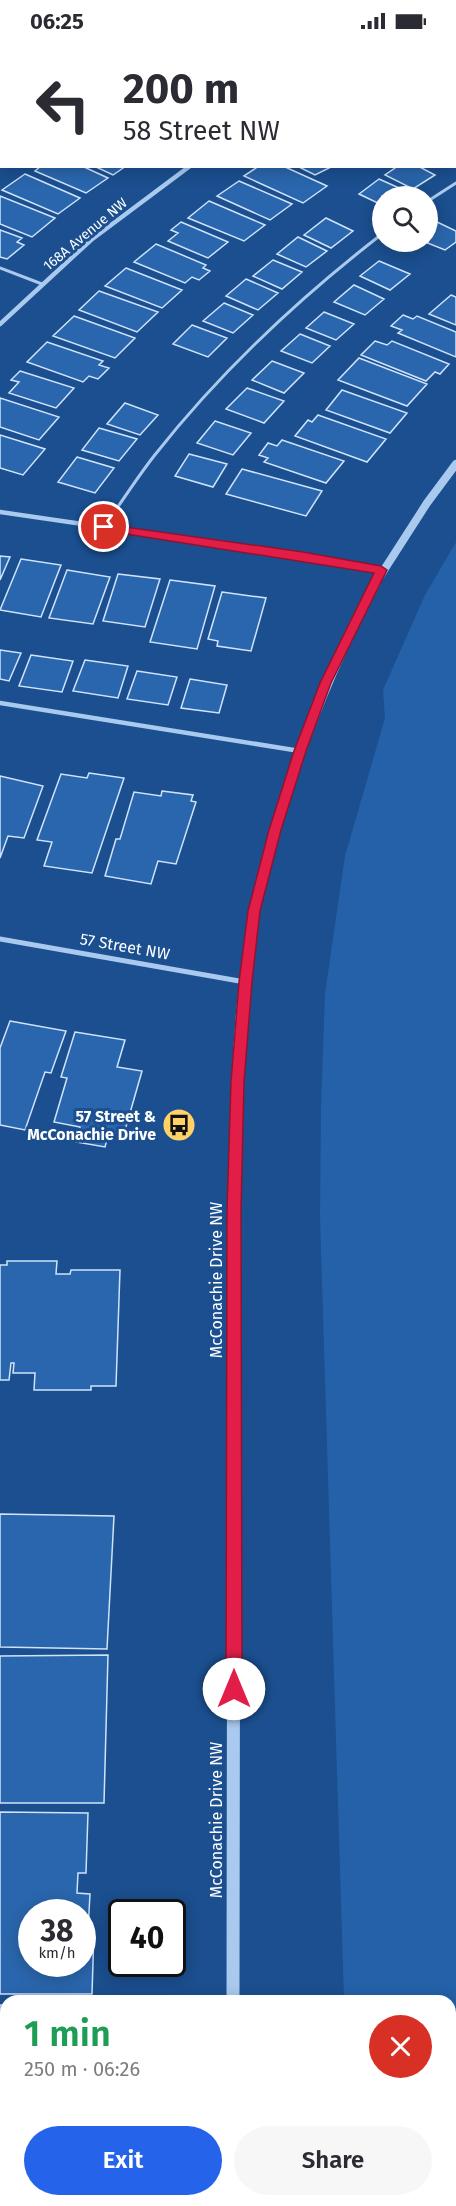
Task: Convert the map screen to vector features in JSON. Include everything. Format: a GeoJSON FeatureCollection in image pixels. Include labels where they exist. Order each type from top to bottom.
{"type":"FeatureCollection","features":[{"type":"Feature","properties":{"kind":"street","name":"168A Avenue NW"},"geometry":{"type":"LineString","coordinates":[[0,324],[42,284],[145,197],[187,168]]}},
{"type":"Feature","properties":{"kind":"street","name":"McConachie Drive NW"},"geometry":{"type":"LineString","coordinates":[[233,1995],[234,1210],[237,1082],[245,982],[254,911],[275,830],[300,751],[326,683],[381,570],[456,464]]}},
{"type":"Feature","properties":{"kind":"street"},"geometry":{"type":"LineString","coordinates":[[0,512],[303,556],[381,570]]}},
{"type":"Feature","properties":{"kind":"street","name":"57 Street NW"},"geometry":{"type":"LineString","coordinates":[[0,939],[245,982]]}},
{"type":"Feature","properties":{"kind":"lane"},"geometry":{"type":"LineString","coordinates":[[438,195],[456,183]]}},
{"type":"Feature","properties":{"kind":"lane"},"geometry":{"type":"LineString","coordinates":[[104,527],[158,451],[208,393],[279,321],[372,242]]}},
{"type":"Feature","properties":{"kind":"lane"},"geometry":{"type":"LineString","coordinates":[[0,268],[42,284]]}},
{"type":"Feature","properties":{"kind":"lane"},"geometry":{"type":"LineString","coordinates":[[0,703],[300,751]]}},
{"type":"Feature","properties":{"kind":"shaded area"},"geometry":{"type":"Polygon","coordinates":[[[456,542],[456,1995],[344,1995],[320,1217],[325,993],[345,856],[385,718],[383,690],[425,595],[456,542]]]}},
{"type":"Feature","properties":{"kind":"building"},"geometry":{"type":"Polygon","coordinates":[[[39,168],[86,168],[108,178],[86,193],[35,171],[39,168]]]}},
{"type":"Feature","properties":{"kind":"building"},"geometry":{"type":"Polygon","coordinates":[[[98,168],[123,168],[113,175],[98,168]]]}},
{"type":"Feature","properties":{"kind":"building"},"geometry":{"type":"Polygon","coordinates":[[[256,168],[287,168],[327,186],[303,203],[244,176],[256,168]]]}},
{"type":"Feature","properties":{"kind":"building"},"geometry":{"type":"Polygon","coordinates":[[[301,168],[329,168],[315,175],[301,168]]]}},
{"type":"Feature","properties":{"kind":"building"},"geometry":{"type":"Polygon","coordinates":[[[395,168],[422,168],[435,175],[418,186],[407,186],[385,175],[395,168]]]}},
{"type":"Feature","properties":{"kind":"building"},"geometry":{"type":"Polygon","coordinates":[[[25,174],[80,198],[58,214],[2,190],[25,174]]]}},
{"type":"Feature","properties":{"kind":"building"},"geometry":{"type":"Polygon","coordinates":[[[379,179],[395,186],[372,186],[372,200],[359,194],[379,179]]]}},
{"type":"Feature","properties":{"kind":"building"},"geometry":{"type":"Polygon","coordinates":[[[239,181],[292,204],[270,220],[217,196],[239,181]]]}},
{"type":"Feature","properties":{"kind":"building"},"geometry":{"type":"Polygon","coordinates":[[[0,196],[55,218],[32,237],[0,224],[0,196]]]}},
{"type":"Feature","properties":{"kind":"building"},"geometry":{"type":"Polygon","coordinates":[[[209,201],[265,225],[244,241],[188,218],[209,201]]]}},
{"type":"Feature","properties":{"kind":"building"},"geometry":{"type":"Polygon","coordinates":[[[326,218],[353,231],[331,248],[304,235],[326,218]]]}},
{"type":"Feature","properties":{"kind":"building"},"geometry":{"type":"Polygon","coordinates":[[[181,222],[228,242],[208,258],[168,241],[178,233],[171,230],[181,222]]]}},
{"type":"Feature","properties":{"kind":"building"},"geometry":{"type":"Polygon","coordinates":[[[438,222],[456,231],[456,242],[445,250],[438,247],[438,222]]]}},
{"type":"Feature","properties":{"kind":"building"},"geometry":{"type":"Polygon","coordinates":[[[0,230],[22,238],[17,242],[24,245],[7,259],[0,257],[0,230]]]}},
{"type":"Feature","properties":{"kind":"building"},"geometry":{"type":"Polygon","coordinates":[[[298,237],[327,251],[306,267],[277,254],[298,237]]]}},
{"type":"Feature","properties":{"kind":"building"},"geometry":{"type":"Polygon","coordinates":[[[156,244],[206,265],[203,268],[210,271],[199,280],[192,277],[185,283],[134,262],[156,244]]]}},
{"type":"Feature","properties":{"kind":"building"},"geometry":{"type":"Polygon","coordinates":[[[273,260],[302,272],[282,289],[253,276],[273,260]]]}},
{"type":"Feature","properties":{"kind":"building"},"geometry":{"type":"Polygon","coordinates":[[[379,261],[410,274],[390,290],[360,276],[379,261]]]}},
{"type":"Feature","properties":{"kind":"building"},"geometry":{"type":"Polygon","coordinates":[[[126,268],[182,290],[162,308],[105,286],[126,268]]]}},
{"type":"Feature","properties":{"kind":"building"},"geometry":{"type":"Polygon","coordinates":[[[246,279],[278,293],[258,310],[226,296],[246,279]]]}},
{"type":"Feature","properties":{"kind":"building"},"geometry":{"type":"Polygon","coordinates":[[[354,285],[384,299],[365,315],[334,302],[354,285]]]}},
{"type":"Feature","properties":{"kind":"building"},"geometry":{"type":"Polygon","coordinates":[[[99,291],[158,312],[137,332],[79,310],[99,291]]]}},
{"type":"Feature","properties":{"kind":"building"},"geometry":{"type":"Polygon","coordinates":[[[451,295],[456,297],[456,325],[429,314],[451,295]]]}},
{"type":"Feature","properties":{"kind":"building"},"geometry":{"type":"Polygon","coordinates":[[[224,303],[253,315],[233,333],[203,321],[224,303]]]}},
{"type":"Feature","properties":{"kind":"building"},"geometry":{"type":"Polygon","coordinates":[[[324,312],[354,324],[336,340],[306,328],[324,312]]]}},
{"type":"Feature","properties":{"kind":"building"},"geometry":{"type":"Polygon","coordinates":[[[403,315],[413,319],[417,316],[456,332],[456,357],[398,333],[402,330],[391,326],[403,315]]]}},
{"type":"Feature","properties":{"kind":"building"},"geometry":{"type":"Polygon","coordinates":[[[74,316],[135,338],[115,358],[53,336],[74,316]]]}},
{"type":"Feature","properties":{"kind":"building"},"geometry":{"type":"Polygon","coordinates":[[[192,325],[227,338],[208,357],[173,344],[192,325]]]}},
{"type":"Feature","properties":{"kind":"building"},"geometry":{"type":"Polygon","coordinates":[[[300,334],[330,346],[312,363],[281,351],[300,334]]]}},
{"type":"Feature","properties":{"kind":"building"},"geometry":{"type":"Polygon","coordinates":[[[375,341],[387,345],[392,341],[449,364],[440,374],[435,372],[426,381],[361,355],[375,341]]]}},
{"type":"Feature","properties":{"kind":"building"},"geometry":{"type":"Polygon","coordinates":[[[47,342],[103,361],[99,365],[109,368],[98,379],[89,376],[83,382],[27,362],[47,342]]]}},
{"type":"Feature","properties":{"kind":"building"},"geometry":{"type":"Polygon","coordinates":[[[359,358],[427,384],[407,406],[338,380],[359,358]]]}},
{"type":"Feature","properties":{"kind":"building"},"geometry":{"type":"Polygon","coordinates":[[[272,361],[304,373],[284,393],[252,380],[272,361]]]}},
{"type":"Feature","properties":{"kind":"building"},"geometry":{"type":"Polygon","coordinates":[[[20,371],[74,388],[56,408],[9,393],[19,382],[11,380],[20,371]]]}},
{"type":"Feature","properties":{"kind":"building"},"geometry":{"type":"Polygon","coordinates":[[[247,388],[284,401],[264,423],[226,409],[247,388]]]}},
{"type":"Feature","properties":{"kind":"building"},"geometry":{"type":"Polygon","coordinates":[[[342,390],[407,413],[390,433],[326,410],[342,390]]]}},
{"type":"Feature","properties":{"kind":"building"},"geometry":{"type":"Polygon","coordinates":[[[0,398],[59,417],[39,440],[0,427],[0,398]]]}},
{"type":"Feature","properties":{"kind":"building"},"geometry":{"type":"Polygon","coordinates":[[[125,403],[158,415],[140,435],[107,424],[125,403]]]}},
{"type":"Feature","properties":{"kind":"building"},"geometry":{"type":"Polygon","coordinates":[[[318,415],[386,439],[367,462],[295,436],[308,420],[312,422],[318,415]]]}},
{"type":"Feature","properties":{"kind":"building"},"geometry":{"type":"Polygon","coordinates":[[[215,421],[251,433],[233,455],[197,443],[215,421]]]}},
{"type":"Feature","properties":{"kind":"building"},"geometry":{"type":"Polygon","coordinates":[[[99,428],[137,439],[119,461],[82,450],[99,428]]]}},
{"type":"Feature","properties":{"kind":"building"},"geometry":{"type":"Polygon","coordinates":[[[0,435],[45,449],[23,475],[0,468],[0,435]]]}},
{"type":"Feature","properties":{"kind":"building"},"geometry":{"type":"Polygon","coordinates":[[[282,440],[344,461],[326,483],[264,462],[268,458],[259,455],[268,443],[277,446],[282,440]]]}},
{"type":"Feature","properties":{"kind":"building"},"geometry":{"type":"Polygon","coordinates":[[[189,454],[227,464],[213,487],[175,476],[189,454]]]}},
{"type":"Feature","properties":{"kind":"building"},"geometry":{"type":"Polygon","coordinates":[[[77,457],[114,468],[95,493],[58,482],[77,457]]]}},
{"type":"Feature","properties":{"kind":"building"},"geometry":{"type":"Polygon","coordinates":[[[242,469],[322,491],[306,516],[226,494],[242,469]]]}},
{"type":"Feature","properties":{"kind":"building"},"geometry":{"type":"Polygon","coordinates":[[[0,556],[10,557],[0,580],[0,556]]]}},
{"type":"Feature","properties":{"kind":"building"},"geometry":{"type":"Polygon","coordinates":[[[21,559],[61,565],[41,617],[0,610],[21,559]]]}},
{"type":"Feature","properties":{"kind":"building"},"geometry":{"type":"Polygon","coordinates":[[[67,570],[110,577],[93,624],[49,618],[67,570]]]}},
{"type":"Feature","properties":{"kind":"building"},"geometry":{"type":"Polygon","coordinates":[[[118,574],[160,579],[145,627],[103,621],[118,574]]]}},
{"type":"Feature","properties":{"kind":"building"},"geometry":{"type":"Polygon","coordinates":[[[170,580],[215,586],[197,649],[150,642],[170,580]]]}},
{"type":"Feature","properties":{"kind":"building"},"geometry":{"type":"Polygon","coordinates":[[[222,592],[266,598],[251,651],[217,646],[218,641],[208,639],[222,592]]]}},
{"type":"Feature","properties":{"kind":"building"},"geometry":{"type":"Polygon","coordinates":[[[0,650],[21,653],[9,681],[0,679],[0,650]]]}},
{"type":"Feature","properties":{"kind":"building"},"geometry":{"type":"Polygon","coordinates":[[[31,655],[73,661],[62,692],[19,686],[31,655]]]}},
{"type":"Feature","properties":{"kind":"building"},"geometry":{"type":"Polygon","coordinates":[[[85,660],[128,666],[118,698],[73,691],[85,660]]]}},
{"type":"Feature","properties":{"kind":"building"},"geometry":{"type":"Polygon","coordinates":[[[137,671],[177,677],[168,705],[127,699],[137,671]]]}},
{"type":"Feature","properties":{"kind":"building"},"geometry":{"type":"Polygon","coordinates":[[[190,679],[227,685],[219,713],[181,708],[190,679]]]}},
{"type":"Feature","properties":{"kind":"building"},"geometry":{"type":"Polygon","coordinates":[[[89,773],[124,778],[92,873],[44,866],[52,842],[37,840],[61,774],[87,778],[89,773]]]}},
{"type":"Feature","properties":{"kind":"building"},"geometry":{"type":"Polygon","coordinates":[[[0,776],[43,786],[24,838],[8,836],[0,858],[0,776]]]}},
{"type":"Feature","properties":{"kind":"building"},"geometry":{"type":"Polygon","coordinates":[[[162,791],[193,795],[191,801],[196,802],[176,864],[158,861],[151,884],[105,876],[116,839],[120,839],[134,792],[161,796],[162,791]]]}},
{"type":"Feature","properties":{"kind":"building"},"geometry":{"type":"Polygon","coordinates":[[[10,1021],[66,1031],[51,1073],[45,1072],[25,1130],[0,1125],[0,1048],[10,1021]]]}},
{"type":"Feature","properties":{"kind":"building"},"geometry":{"type":"Polygon","coordinates":[[[75,1032],[125,1040],[117,1067],[142,1071],[124,1134],[109,1132],[105,1147],[76,1142],[80,1127],[54,1122],[67,1078],[61,1077],[75,1032]]]}},
{"type":"Feature","properties":{"kind":"building"},"geometry":{"type":"Polygon","coordinates":[[[7,1261],[57,1261],[56,1274],[70,1274],[71,1270],[120,1270],[116,1386],[91,1386],[91,1390],[34,1390],[35,1373],[13,1373],[14,1363],[11,1363],[9,1380],[0,1380],[0,1265],[7,1265],[7,1261]]]}},
{"type":"Feature","properties":{"kind":"building"},"geometry":{"type":"Polygon","coordinates":[[[0,1514],[114,1516],[107,1649],[0,1647],[0,1514]]]}},
{"type":"Feature","properties":{"kind":"building"},"geometry":{"type":"Polygon","coordinates":[[[108,1655],[104,1803],[0,1803],[0,1656],[108,1655]]]}},
{"type":"Feature","properties":{"kind":"building"},"geometry":{"type":"Polygon","coordinates":[[[0,1812],[88,1813],[86,1873],[78,1873],[77,1893],[90,1894],[90,1899],[18,1899],[18,1977],[93,1977],[92,1994],[0,1994],[0,1812]]]}},
{"type":"Feature","properties":{"kind":"place","name":"57 Street & McConachie Drive"},"geometry":{"type":"Point","coordinates":[179,1125]}},
{"type":"Feature","properties":{"kind":"route"},"geometry":{"type":"LineString","coordinates":[[104,527],[303,556],[381,570],[326,683],[300,751],[275,830],[254,911],[245,982],[237,1082],[234,1210],[234,1689]]}}]}
